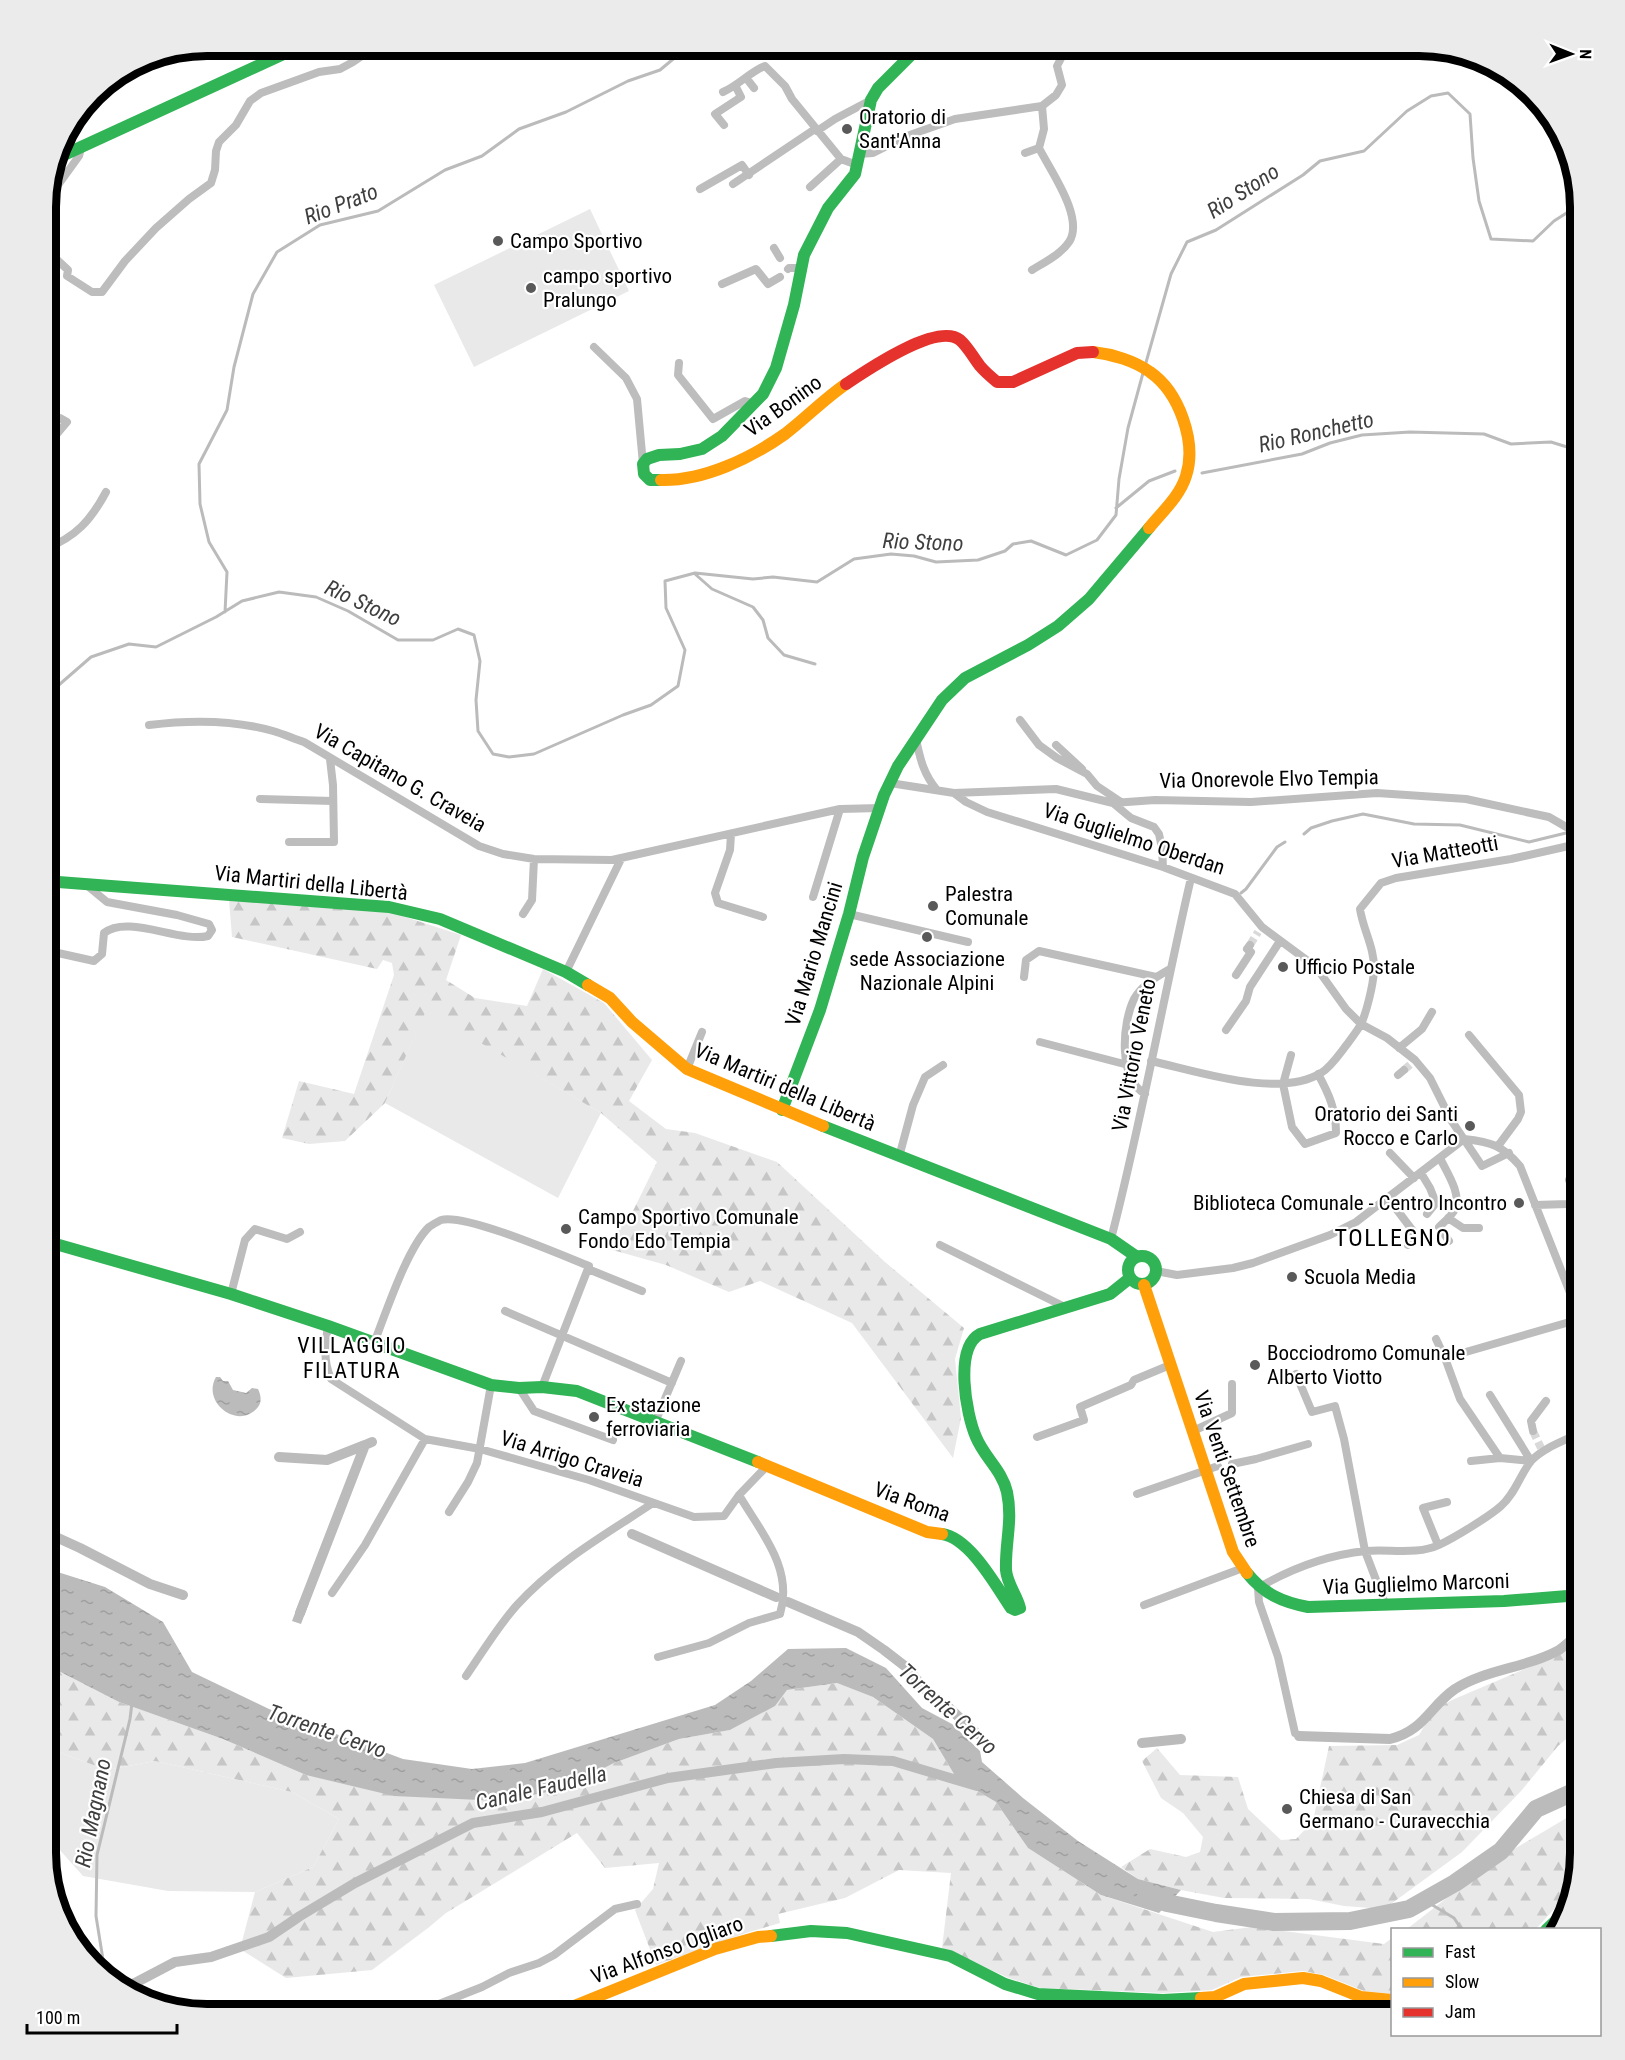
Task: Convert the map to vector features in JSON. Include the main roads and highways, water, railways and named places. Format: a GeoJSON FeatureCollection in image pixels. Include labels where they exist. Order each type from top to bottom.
{"type":"FeatureCollection","features":[{"type":"Feature","properties":{"kind":"water"},"geometry":{"type":"Polygon","coordinates":[[[216,1377],[228,1381],[233,1390],[246,1393],[252,1388],[258,1389],[261,1398],[258,1407],[250,1414],[241,1416],[224,1411],[214,1396],[213,1387],[216,1377]]]}},
{"type":"Feature","properties":{"kind":"water"},"geometry":{"type":"Polygon","coordinates":[[[56,1571],[105,1587],[163,1622],[192,1672],[269,1709],[403,1759],[472,1769],[525,1763],[715,1705],[751,1681],[788,1649],[846,1648],[886,1668],[922,1708],[952,1724],[980,1751],[982,1762],[1078,1841],[1138,1879],[1181,1890],[1159,1913],[1101,1895],[1028,1848],[996,1802],[957,1779],[933,1739],[873,1697],[837,1683],[787,1690],[775,1706],[730,1730],[679,1739],[614,1763],[563,1789],[501,1801],[394,1796],[306,1775],[223,1739],[119,1702],[56,1670],[56,1571]]]}},
{"type":"Feature","properties":{"kind":"water"},"geometry":{"type":"Polygon","coordinates":[[[300,1600],[309,1603],[301,1624],[292,1621],[300,1600]]]}},
{"type":"Feature","properties":{"kind":"waterway","name":"Rio Prato"},"geometry":{"type":"LineString","coordinates":[[225,612],[227,572],[209,542],[200,504],[199,464],[227,410],[234,367],[253,294],[277,252],[320,225],[378,211],[445,170],[482,156],[519,129],[566,112],[628,81],[660,70],[677,56]]}},
{"type":"Feature","properties":{"kind":"waterway","name":"Rio Stono"},"geometry":{"type":"LineString","coordinates":[[1145,366],[1171,274],[1187,242],[1216,230],[1303,175],[1320,161],[1364,151],[1407,111],[1431,96],[1448,93],[1470,114],[1479,201],[1491,239],[1533,241],[1554,221],[1570,211]]}},
{"type":"Feature","properties":{"kind":"waterway","name":"Rio Stono"},"geometry":{"type":"LineString","coordinates":[[56,687],[91,657],[129,644],[156,647],[216,617],[242,601],[279,592],[316,597],[348,611],[398,640],[433,640],[458,629],[474,635],[480,661],[476,700],[478,731],[493,754],[509,757],[534,754],[651,705],[678,686],[685,650],[666,608],[665,581],[695,573],[817,582],[854,559],[891,554],[914,556],[936,562],[978,560],[1005,551],[1013,544],[1031,541],[1066,555],[1097,540],[1116,515],[1119,479],[1128,428],[1143,373]]}},
{"type":"Feature","properties":{"kind":"waterway","name":"Rio Ronchetto"},"geometry":{"type":"LineString","coordinates":[[1202,473],[1302,454],[1330,443],[1362,435],[1410,432],[1484,434],[1511,444],[1551,442],[1570,448]]}},
{"type":"Feature","properties":{"kind":"waterway","name":"Rio Ronchetto"},"geometry":{"type":"LineString","coordinates":[[1116,508],[1149,481],[1175,471]]}},
{"type":"Feature","properties":{"kind":"waterway"},"geometry":{"type":"LineString","coordinates":[[695,574],[712,589],[753,607],[763,620],[768,638],[784,655],[815,664]]}},
{"type":"Feature","properties":{"kind":"waterway"},"geometry":{"type":"LineString","coordinates":[[1304,834],[1311,828],[1363,814],[1414,824],[1460,825],[1529,842],[1570,832]]}},
{"type":"Feature","properties":{"kind":"waterway"},"geometry":{"type":"LineString","coordinates":[[1241,893],[1277,847],[1285,842]]}},
{"type":"Feature","properties":{"kind":"waterway"},"geometry":{"type":"LineString","coordinates":[[300,1613],[365,1445],[372,1442]]}},
{"type":"Feature","properties":{"kind":"waterway"},"geometry":{"type":"LineString","coordinates":[[279,1457],[327,1460],[365,1445]]}},
{"type":"Feature","properties":{"kind":"waterway"},"geometry":{"type":"LineString","coordinates":[[632,1534],[776,1597]]}},
{"type":"Feature","properties":{"kind":"waterway"},"geometry":{"type":"LineString","coordinates":[[56,1537],[150,1584],[183,1595]]}},
{"type":"Feature","properties":{"kind":"waterway"},"geometry":{"type":"LineString","coordinates":[[788,1602],[858,1632],[884,1650],[906,1667],[934,1700],[947,1706],[977,1734]]}},
{"type":"Feature","properties":{"kind":"waterway"},"geometry":{"type":"LineString","coordinates":[[1299,1736],[1390,1739],[1402,1735],[1419,1724],[1446,1696],[1467,1682],[1547,1656],[1570,1641]]}},
{"type":"Feature","properties":{"kind":"waterway","name":"Rio Magnano"},"geometry":{"type":"LineString","coordinates":[[104,1964],[96,1916],[97,1855],[132,1703]]}},
{"type":"Feature","properties":{"kind":"waterway"},"geometry":{"type":"LineString","coordinates":[[1142,1743],[1181,1739]]}},
{"type":"Feature","properties":{"kind":"waterway","name":"Canale Faudella"},"geometry":{"type":"LineString","coordinates":[[132,1984],[175,1962],[211,1957],[269,1937],[355,1883],[473,1823],[542,1812],[668,1778],[776,1763],[844,1759],[893,1761],[977,1786]]}},
{"type":"Feature","properties":{"kind":"waterway","name":"Torrente Cervo"},"geometry":{"type":"LineString","coordinates":[[1146,1896],[1167,1903],[1216,1913],[1274,1922],[1350,1921],[1409,1909],[1455,1883],[1501,1851],[1536,1809],[1570,1794]]}},
{"type":"Feature","properties":{"kind":"waterway"},"geometry":{"type":"LineString","coordinates":[[1424,1900],[1454,1918],[1461,1928]]}},
{"type":"Feature","properties":{"kind":"tunnel"},"geometry":{"type":"LineString","coordinates":[[1250,945],[1258,932]]}},
{"type":"Feature","properties":{"kind":"tunnel"},"geometry":{"type":"LineString","coordinates":[[1404,1070],[1412,1063]]}},
{"type":"Feature","properties":{"kind":"tunnel"},"geometry":{"type":"LineString","coordinates":[[1533,1431],[1541,1448]]}},
{"type":"Feature","properties":{"kind":"place","name":"Oratorio di Sant'Anna"},"geometry":{"type":"Point","coordinates":[847,129]}},
{"type":"Feature","properties":{"kind":"place","name":"Campo Sportivo"},"geometry":{"type":"Point","coordinates":[498,241]}},
{"type":"Feature","properties":{"kind":"place","name":"campo sportivo Pralungo"},"geometry":{"type":"Point","coordinates":[531,288]}},
{"type":"Feature","properties":{"kind":"place","name":"Palestra Comunale"},"geometry":{"type":"Point","coordinates":[933,906]}},
{"type":"Feature","properties":{"kind":"place","name":"sede Associazione Nazionale Alpini"},"geometry":{"type":"Point","coordinates":[927,937]}},
{"type":"Feature","properties":{"kind":"place","name":"Ufficio Postale"},"geometry":{"type":"Point","coordinates":[1283,967]}},
{"type":"Feature","properties":{"kind":"place","name":"Oratorio dei Santi Rocco e Carlo"},"geometry":{"type":"Point","coordinates":[1470,1126]}},
{"type":"Feature","properties":{"kind":"place","name":"Biblioteca Comunale - Centro Incontro"},"geometry":{"type":"Point","coordinates":[1519,1203]}},
{"type":"Feature","properties":{"kind":"place","name":"Campo Sportivo Comunale Fondo Edo Tempia"},"geometry":{"type":"Point","coordinates":[566,1229]}},
{"type":"Feature","properties":{"kind":"place","name":"Scuola Media"},"geometry":{"type":"Point","coordinates":[1292,1277]}},
{"type":"Feature","properties":{"kind":"place","name":"Bocciodromo Comunale Alberto Viotto"},"geometry":{"type":"Point","coordinates":[1255,1365]}},
{"type":"Feature","properties":{"kind":"place","name":"Ex stazione ferroviaria"},"geometry":{"type":"Point","coordinates":[594,1417]}},
{"type":"Feature","properties":{"kind":"place","name":"Chiesa di San Germano - Curavecchia"},"geometry":{"type":"Point","coordinates":[1287,1809]}},
{"type":"Feature","properties":{"kind":"district","name":"TOLLEGNO"},"geometry":{"type":"Point","coordinates":[1393,1238]}},
{"type":"Feature","properties":{"kind":"district","name":"VILLAGGIO FILATURA"},"geometry":{"type":"Point","coordinates":[352,1358]}}]}
